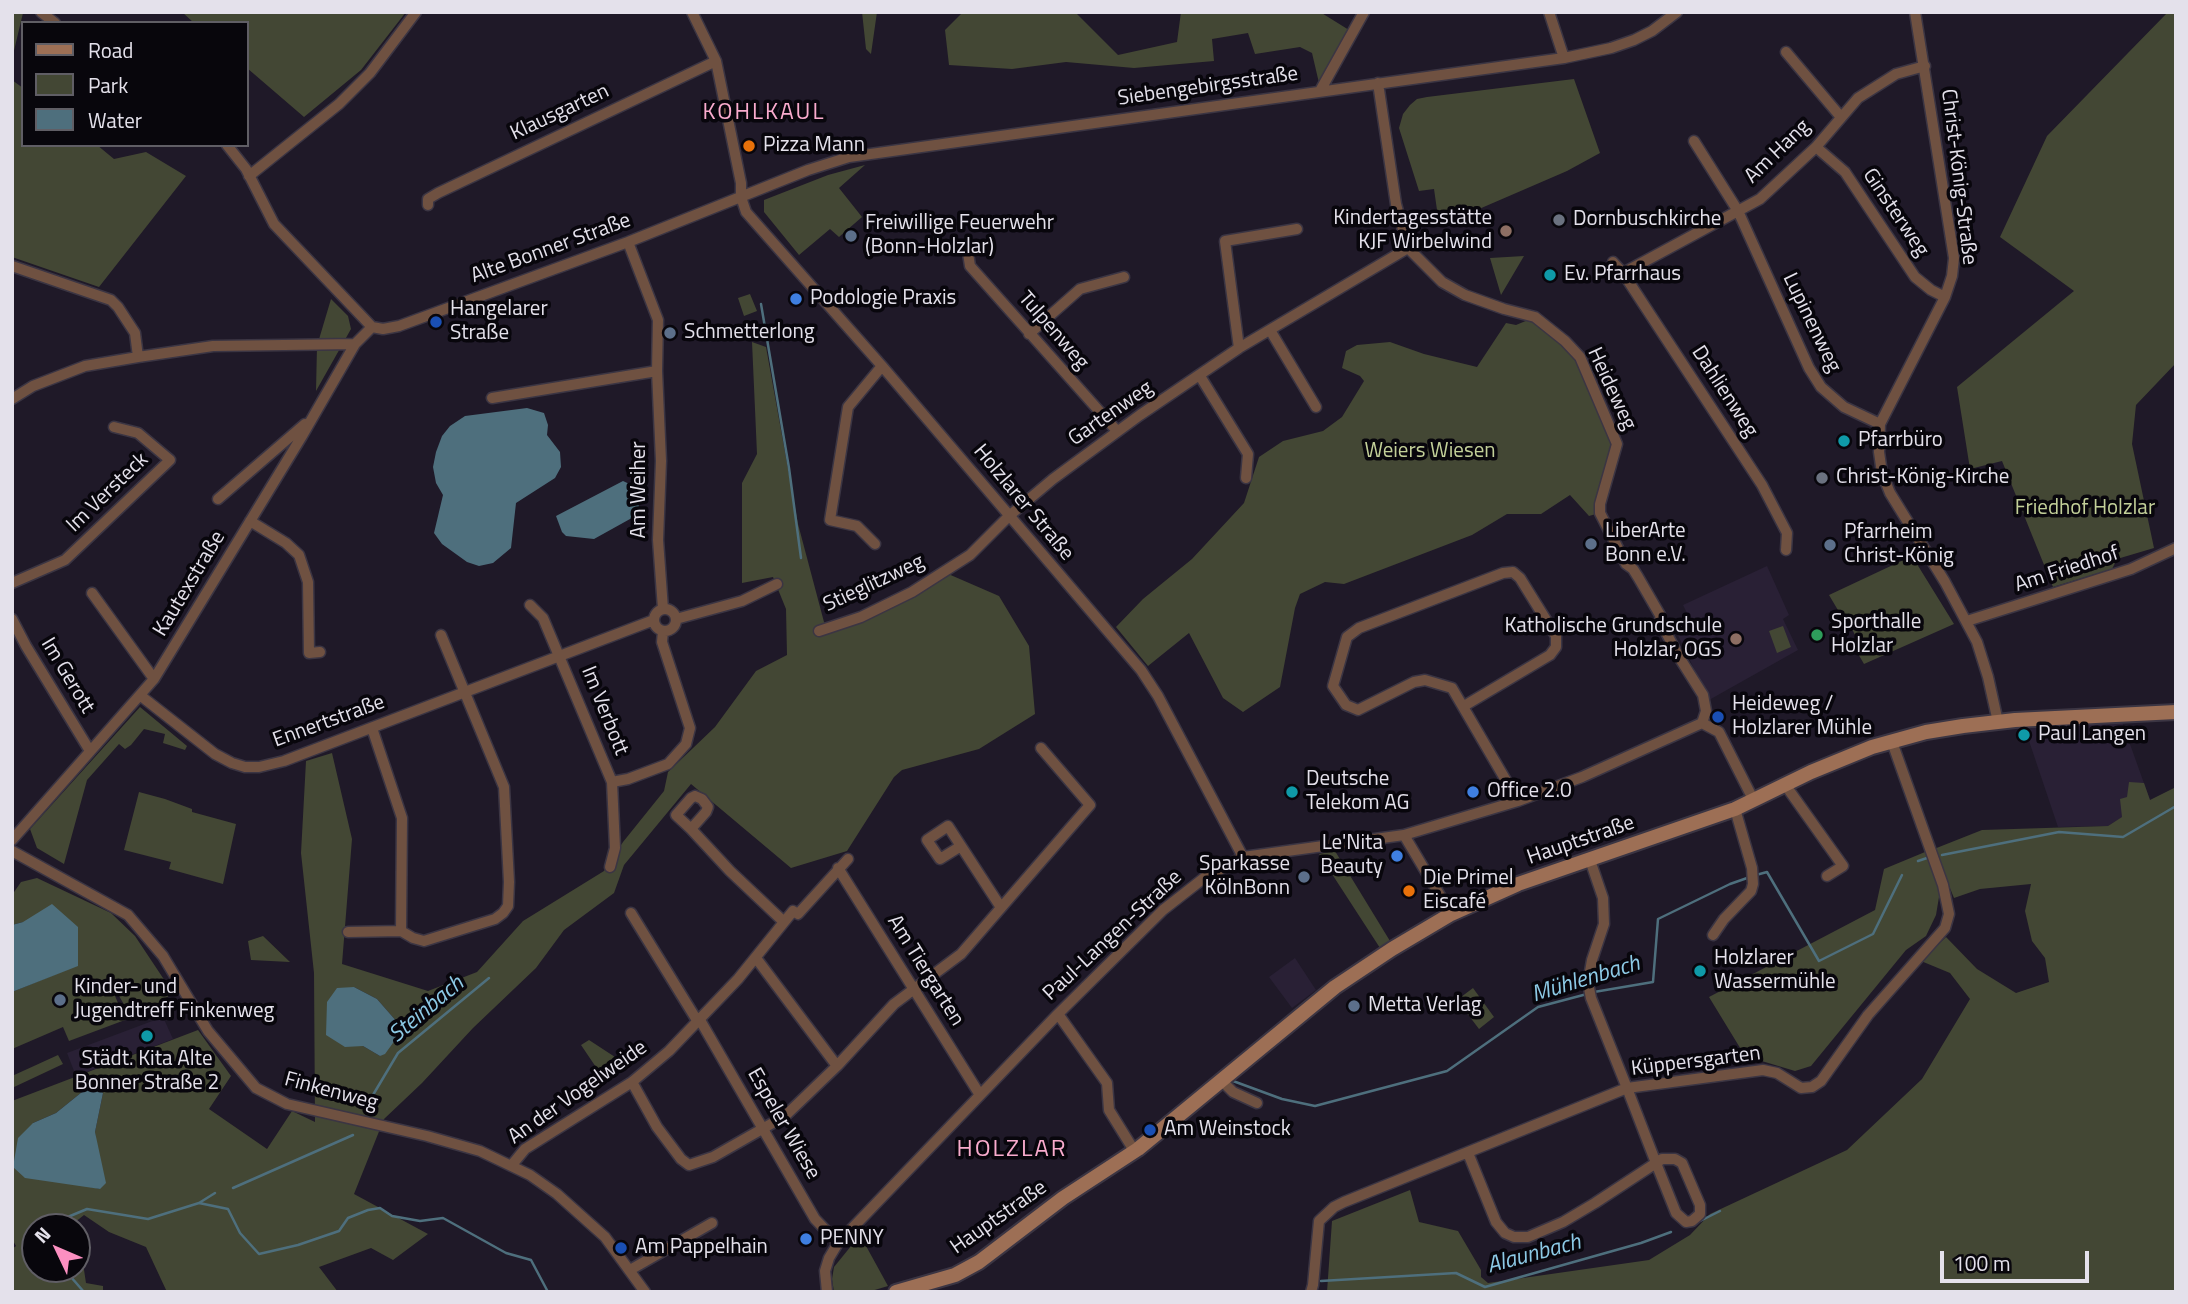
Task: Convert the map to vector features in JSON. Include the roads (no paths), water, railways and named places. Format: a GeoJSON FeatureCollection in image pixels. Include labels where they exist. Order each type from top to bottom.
{"type":"FeatureCollection","features":[{"type":"Feature","properties":{"kind":"main road","name":"Hauptstraße"},"geometry":{"type":"LineString","coordinates":[[896,1292],[967,1269],[1063,1198],[1135,1152],[1335,987],[1396,946],[1451,914],[1518,884],[1735,809],[1854,753],[1926,732],[1998,722],[2176,712]]}},
{"type":"Feature","properties":{"kind":"street"},"geometry":{"type":"LineString","coordinates":[[247,173],[338,104],[370,73],[416,12]]}},
{"type":"Feature","properties":{"kind":"street"},"geometry":{"type":"LineString","coordinates":[[692,12],[716,61],[740,177],[741,197]]}},
{"type":"Feature","properties":{"kind":"street"},"geometry":{"type":"LineString","coordinates":[[1320,90],[1364,12]]}},
{"type":"Feature","properties":{"kind":"street"},"geometry":{"type":"LineString","coordinates":[[1549,12],[1564,58]]}},
{"type":"Feature","properties":{"kind":"street","name":"Siebengebirgsstraße"},"geometry":{"type":"LineString","coordinates":[[741,197],[849,157],[1564,58],[1634,40],[1652,31],[1677,12]]}},
{"type":"Feature","properties":{"kind":"street","name":"Christ-König-Straße"},"geometry":{"type":"LineString","coordinates":[[1915,12],[1954,258],[1952,276],[1945,296],[1880,424],[1879,452],[1882,473],[1890,493],[1977,642],[1998,722]]}},
{"type":"Feature","properties":{"kind":"street","name":"Am Hang"},"geometry":{"type":"LineString","coordinates":[[1786,52],[1840,116]]}},
{"type":"Feature","properties":{"kind":"street","name":"Klausgarten"},"geometry":{"type":"LineString","coordinates":[[428,205],[428,199],[438,192],[716,61]]}},
{"type":"Feature","properties":{"kind":"street","name":"Am Hang"},"geometry":{"type":"LineString","coordinates":[[1623,273],[1760,199],[1816,147],[1858,98],[1896,74],[1925,66]]}},
{"type":"Feature","properties":{"kind":"street","name":"Heideweg"},"geometry":{"type":"LineString","coordinates":[[1378,83],[1396,204],[1408,248],[1425,267],[1454,288],[1504,309],[1535,317],[1580,357],[1617,444],[1600,504],[1600,513],[1626,564],[1633,569],[1655,606],[1661,624],[1703,695],[1706,710],[1702,723]]}},
{"type":"Feature","properties":{"kind":"street","name":"Am Hang"},"geometry":{"type":"LineString","coordinates":[[1694,141],[1738,211]]}},
{"type":"Feature","properties":{"kind":"street"},"geometry":{"type":"LineString","coordinates":[[228,147],[247,173],[274,225],[372,327]]}},
{"type":"Feature","properties":{"kind":"street","name":"Ginsterweg"},"geometry":{"type":"LineString","coordinates":[[1816,147],[1845,172],[1915,277],[1931,290],[1945,296]]}},
{"type":"Feature","properties":{"kind":"street","name":"Alte Bonner Straße"},"geometry":{"type":"LineString","coordinates":[[372,327],[399,326],[628,242],[741,197]]}},
{"type":"Feature","properties":{"kind":"street","name":"Holzlarer Straße"},"geometry":{"type":"LineString","coordinates":[[741,197],[746,212],[759,228],[882,366],[1141,670],[1243,857]]}},
{"type":"Feature","properties":{"kind":"street","name":"Lupinenweg"},"geometry":{"type":"LineString","coordinates":[[1738,211],[1803,356],[1821,387],[1844,407],[1880,424]]}},
{"type":"Feature","properties":{"kind":"street"},"geometry":{"type":"LineString","coordinates":[[1239,348],[1225,241],[1297,229]]}},
{"type":"Feature","properties":{"kind":"street","name":"Am Weiher"},"geometry":{"type":"LineString","coordinates":[[628,242],[658,320],[661,461],[659,540],[663,609]]}},
{"type":"Feature","properties":{"kind":"street","name":"Gartenweg"},"geometry":{"type":"LineString","coordinates":[[1009,516],[1117,431],[1239,348],[1408,248]]}},
{"type":"Feature","properties":{"kind":"street","name":"Tulpenweg"},"geometry":{"type":"LineString","coordinates":[[968,253],[970,266],[1117,431]]}},
{"type":"Feature","properties":{"kind":"street","name":"Dahlienweg"},"geometry":{"type":"LineString","coordinates":[[1613,262],[1623,273],[1762,485],[1787,533],[1786,550]]}},
{"type":"Feature","properties":{"kind":"street"},"geometry":{"type":"LineString","coordinates":[[12,266],[111,300],[135,333],[138,357]]}},
{"type":"Feature","properties":{"kind":"street"},"geometry":{"type":"LineString","coordinates":[[1029,334],[1080,289],[1124,277]]}},
{"type":"Feature","properties":{"kind":"street","name":"Kautexstraße"},"geometry":{"type":"LineString","coordinates":[[12,840],[154,680],[355,344],[372,327]]}},
{"type":"Feature","properties":{"kind":"street"},"geometry":{"type":"LineString","coordinates":[[1270,330],[1316,407]]}},
{"type":"Feature","properties":{"kind":"street"},"geometry":{"type":"LineString","coordinates":[[12,399],[33,386],[85,366],[138,357],[213,346],[355,344]]}},
{"type":"Feature","properties":{"kind":"street"},"geometry":{"type":"LineString","coordinates":[[875,544],[857,526],[830,520],[848,407],[882,366]]}},
{"type":"Feature","properties":{"kind":"street"},"geometry":{"type":"LineString","coordinates":[[492,398],[657,371]]}},
{"type":"Feature","properties":{"kind":"street"},"geometry":{"type":"LineString","coordinates":[[1200,376],[1248,454],[1245,478]]}},
{"type":"Feature","properties":{"kind":"street"},"geometry":{"type":"LineString","coordinates":[[218,499],[310,420]]}},
{"type":"Feature","properties":{"kind":"street","name":"Im Versteck"},"geometry":{"type":"LineString","coordinates":[[12,583],[65,560],[170,460],[138,433],[114,427]]}},
{"type":"Feature","properties":{"kind":"street","name":"Stieglitzweg"},"geometry":{"type":"LineString","coordinates":[[819,631],[861,617],[912,592],[970,555],[1009,516]]}},
{"type":"Feature","properties":{"kind":"street"},"geometry":{"type":"LineString","coordinates":[[250,521],[286,543],[299,555],[308,582],[309,653],[320,652]]}},
{"type":"Feature","properties":{"kind":"street","name":"Am Friedhof"},"geometry":{"type":"LineString","coordinates":[[1967,621],[2131,569],[2176,548]]}},
{"type":"Feature","properties":{"kind":"street"},"geometry":{"type":"LineString","coordinates":[[1464,706],[1549,655],[1556,647],[1556,636],[1520,578],[1513,572],[1503,573],[1359,628],[1347,637],[1334,686],[1346,705],[1359,710],[1414,682],[1425,680],[1452,688],[1518,801]]}},
{"type":"Feature","properties":{"kind":"street"},"geometry":{"type":"LineString","coordinates":[[676,619],[742,601],[777,584]]}},
{"type":"Feature","properties":{"kind":"street"},"geometry":{"type":"LineString","coordinates":[[92,593],[154,680]]}},
{"type":"Feature","properties":{"kind":"street"},"geometry":{"type":"LineString","coordinates":[[530,606],[543,618],[559,654]]}},
{"type":"Feature","properties":{"kind":"street"},"geometry":{"type":"LineString","coordinates":[[663,609],[673,612],[676,619],[672,628],[663,631],[656,627],[653,620],[657,611],[663,609]]}},
{"type":"Feature","properties":{"kind":"street","name":"Im Gerott"},"geometry":{"type":"LineString","coordinates":[[12,619],[90,751]]}},
{"type":"Feature","properties":{"kind":"street","name":"Ennertstraße"},"geometry":{"type":"LineString","coordinates":[[141,695],[215,754],[232,763],[259,767],[284,761],[653,620]]}},
{"type":"Feature","properties":{"kind":"street","name":"Im Verbott"},"geometry":{"type":"LineString","coordinates":[[612,782],[628,779],[667,764],[686,744],[690,728],[662,642],[663,631]]}},
{"type":"Feature","properties":{"kind":"street"},"geometry":{"type":"LineString","coordinates":[[348,932],[401,931],[424,941],[495,919],[508,906],[503,787],[441,635]]}},
{"type":"Feature","properties":{"kind":"street","name":"Im Verbott"},"geometry":{"type":"LineString","coordinates":[[559,654],[612,782],[615,848],[610,867]]}},
{"type":"Feature","properties":{"kind":"street"},"geometry":{"type":"LineString","coordinates":[[1702,723],[1719,732],[1754,801]]}},
{"type":"Feature","properties":{"kind":"street","name":"Paul-Langen-Straße"},"geometry":{"type":"LineString","coordinates":[[827,1292],[825,1271],[838,1243],[1058,1014],[1174,900],[1204,878],[1243,857],[1404,835],[1518,801],[1702,723]]}},
{"type":"Feature","properties":{"kind":"street"},"geometry":{"type":"LineString","coordinates":[[372,728],[402,817],[401,931]]}},
{"type":"Feature","properties":{"kind":"street","name":"Küppersgarten"},"geometry":{"type":"LineString","coordinates":[[1311,1292],[1314,1285],[1319,1221],[1344,1202],[1627,1088],[1763,1070],[1777,1073],[1801,1088],[1812,1087],[1821,1081],[1868,1015],[1945,928],[1949,914],[1943,885],[1892,742]]}},
{"type":"Feature","properties":{"kind":"street"},"geometry":{"type":"LineString","coordinates":[[632,1082],[657,1127],[689,1165],[713,1157],[785,1116],[837,1066],[894,1004],[961,954],[1090,805],[1041,748]]}},
{"type":"Feature","properties":{"kind":"street"},"geometry":{"type":"LineString","coordinates":[[1786,786],[1843,866],[1827,876]]}},
{"type":"Feature","properties":{"kind":"street"},"geometry":{"type":"LineString","coordinates":[[1713,935],[1724,919],[1751,891],[1753,884],[1752,868],[1735,809]]}},
{"type":"Feature","properties":{"kind":"street"},"geometry":{"type":"LineString","coordinates":[[691,830],[730,872],[784,922]]}},
{"type":"Feature","properties":{"kind":"street"},"geometry":{"type":"LineString","coordinates":[[1404,835],[1451,914]]}},
{"type":"Feature","properties":{"kind":"street"},"geometry":{"type":"LineString","coordinates":[[961,846],[1000,906]]}},
{"type":"Feature","properties":{"kind":"street","name":"Finkenweg"},"geometry":{"type":"LineString","coordinates":[[12,850],[128,915],[163,956],[208,1031],[256,1088],[287,1104],[480,1151],[530,1175],[575,1209],[605,1237],[645,1292]]}},
{"type":"Feature","properties":{"kind":"street"},"geometry":{"type":"LineString","coordinates":[[836,870],[848,859]]}},
{"type":"Feature","properties":{"kind":"street"},"geometry":{"type":"LineString","coordinates":[[1468,1153],[1496,1222],[1505,1233],[1514,1237],[1528,1237],[1563,1223],[1656,1163],[1662,1159],[1675,1159],[1682,1163],[1700,1205],[1700,1214],[1686,1222],[1676,1213],[1656,1163],[1627,1088],[1591,998],[1588,983],[1592,960],[1604,924],[1603,898],[1590,860]]}},
{"type":"Feature","properties":{"kind":"street","name":"An der Vogelweide"},"geometry":{"type":"LineString","coordinates":[[511,1166],[525,1149],[632,1082],[669,1051],[756,958],[793,911],[798,914],[836,870]]}},
{"type":"Feature","properties":{"kind":"street","name":"Am Tiergarten"},"geometry":{"type":"LineString","coordinates":[[836,870],[980,1095]]}},
{"type":"Feature","properties":{"kind":"street"},"geometry":{"type":"LineString","coordinates":[[631,913],[699,1021]]}},
{"type":"Feature","properties":{"kind":"street"},"geometry":{"type":"LineString","coordinates":[[756,958],[837,1066]]}},
{"type":"Feature","properties":{"kind":"street"},"geometry":{"type":"LineString","coordinates":[[1058,1014],[1107,1083],[1109,1110],[1135,1152]]}},
{"type":"Feature","properties":{"kind":"street","name":"Espeler Wiese"},"geometry":{"type":"LineString","coordinates":[[699,1021],[815,1219],[838,1243]]}},
{"type":"Feature","properties":{"kind":"street"},"geometry":{"type":"LineString","coordinates":[[1222,1081],[1233,1093],[1256,1103]]}},
{"type":"Feature","properties":{"kind":"street"},"geometry":{"type":"LineString","coordinates":[[631,1270],[712,1223]]}},
{"type":"Feature","properties":{"kind":"water"},"geometry":{"type":"Polygon","coordinates":[[[527,408],[544,413],[548,425],[547,435],[560,452],[561,467],[555,478],[516,503],[511,548],[493,563],[479,566],[467,562],[442,544],[434,533],[443,495],[436,483],[433,467],[442,436],[450,426],[465,416],[527,408]]]}},
{"type":"Feature","properties":{"kind":"water"},"geometry":{"type":"Polygon","coordinates":[[[623,481],[638,488],[639,514],[594,539],[566,536],[562,532],[556,516],[623,481]]]}},
{"type":"Feature","properties":{"kind":"water"},"geometry":{"type":"Polygon","coordinates":[[[52,904],[78,927],[78,966],[12,992],[12,925],[23,922],[52,904]]]}},
{"type":"Feature","properties":{"kind":"water"},"geometry":{"type":"Polygon","coordinates":[[[354,987],[377,999],[398,1023],[398,1036],[385,1054],[380,1056],[363,1046],[345,1047],[326,1035],[327,1002],[337,988],[354,987]]]}},
{"type":"Feature","properties":{"kind":"water"},"geometry":{"type":"Polygon","coordinates":[[[94,1086],[103,1093],[95,1132],[106,1183],[100,1189],[25,1178],[13,1167],[18,1138],[33,1123],[56,1113],[94,1086]]]}},
{"type":"Feature","properties":{"kind":"waterway"},"geometry":{"type":"LineString","coordinates":[[761,304],[789,468],[801,558]]}},
{"type":"Feature","properties":{"kind":"waterway","name":"Mühlenbach"},"geometry":{"type":"LineString","coordinates":[[1942,855],[2059,832],[2123,837],[2176,806]]}},
{"type":"Feature","properties":{"kind":"waterway","name":"Mühlenbach"},"geometry":{"type":"LineString","coordinates":[[1918,861],[1927,858]]}},
{"type":"Feature","properties":{"kind":"waterway","name":"Mühlenbach"},"geometry":{"type":"LineString","coordinates":[[1756,875],[1767,872],[1819,961],[1873,934],[1902,875]]}},
{"type":"Feature","properties":{"kind":"waterway","name":"Mühlenbach"},"geometry":{"type":"LineString","coordinates":[[1594,992],[1653,982],[1658,919],[1750,877]]}},
{"type":"Feature","properties":{"kind":"waterway","name":"Steinbach"},"geometry":{"type":"LineString","coordinates":[[367,1105],[398,1053],[489,978]]}},
{"type":"Feature","properties":{"kind":"waterway","name":"Mühlenbach"},"geometry":{"type":"LineString","coordinates":[[1233,1081],[1282,1099],[1315,1106],[1447,1071],[1538,1007],[1587,994]]}},
{"type":"Feature","properties":{"kind":"waterway","name":"Steinbach"},"geometry":{"type":"LineString","coordinates":[[233,1188],[353,1135]]}},
{"type":"Feature","properties":{"kind":"waterway","name":"Steinbach"},"geometry":{"type":"LineString","coordinates":[[199,1203],[215,1193]]}},
{"type":"Feature","properties":{"kind":"waterway","name":"Mühlenbach"},"geometry":{"type":"LineString","coordinates":[[77,1213],[87,1209],[148,1219],[199,1203],[228,1209],[240,1233],[259,1254],[298,1245],[339,1231],[348,1218],[368,1210],[380,1208],[392,1216],[420,1221],[443,1218],[506,1253],[531,1260],[548,1292]]}},
{"type":"Feature","properties":{"kind":"waterway","name":"Alaunbach"},"geometry":{"type":"LineString","coordinates":[[1698,1222],[1720,1211]]}},
{"type":"Feature","properties":{"kind":"waterway","name":"Alaunbach"},"geometry":{"type":"LineString","coordinates":[[1321,1281],[1456,1273],[1485,1287],[1671,1232]]}},
{"type":"Feature","properties":{"kind":"waterway","name":"Mühlenbach"},"geometry":{"type":"LineString","coordinates":[[76,1283],[84,1292]]}},
{"type":"Feature","properties":{"kind":"place","name":"Pizza Mann"},"geometry":{"type":"Point","coordinates":[749,146]}},
{"type":"Feature","properties":{"kind":"place","name":"Dornbuschkirche"},"geometry":{"type":"Point","coordinates":[1559,220]}},
{"type":"Feature","properties":{"kind":"place","name":"Kindertagesstätte KJF Wirbelwind"},"geometry":{"type":"Point","coordinates":[1506,231]}},
{"type":"Feature","properties":{"kind":"place","name":"Freiwillige Feuerwehr (Bonn-Holzlar)"},"geometry":{"type":"Point","coordinates":[851,236]}},
{"type":"Feature","properties":{"kind":"place","name":"Ev. Pfarrhaus"},"geometry":{"type":"Point","coordinates":[1550,275]}},
{"type":"Feature","properties":{"kind":"place","name":"Podologie Praxis"},"geometry":{"type":"Point","coordinates":[796,299]}},
{"type":"Feature","properties":{"kind":"place","name":"Hangelarer Straße"},"geometry":{"type":"Point","coordinates":[436,322]}},
{"type":"Feature","properties":{"kind":"place","name":"Schmetterlong"},"geometry":{"type":"Point","coordinates":[670,333]}},
{"type":"Feature","properties":{"kind":"place","name":"Pfarrbüro"},"geometry":{"type":"Point","coordinates":[1844,441]}},
{"type":"Feature","properties":{"kind":"place","name":"Christ-König-Kirche"},"geometry":{"type":"Point","coordinates":[1822,478]}},
{"type":"Feature","properties":{"kind":"place","name":"LiberArte Bonn e.V."},"geometry":{"type":"Point","coordinates":[1591,544]}},
{"type":"Feature","properties":{"kind":"place","name":"Pfarrheim Christ-König"},"geometry":{"type":"Point","coordinates":[1830,545]}},
{"type":"Feature","properties":{"kind":"place","name":"Sporthalle Holzlar"},"geometry":{"type":"Point","coordinates":[1817,635]}},
{"type":"Feature","properties":{"kind":"place","name":"Katholische Grundschule Holzlar, OGS"},"geometry":{"type":"Point","coordinates":[1736,639]}},
{"type":"Feature","properties":{"kind":"place","name":"Heideweg / Holzlarer Mühle"},"geometry":{"type":"Point","coordinates":[1718,717]}},
{"type":"Feature","properties":{"kind":"place","name":"Paul Langen"},"geometry":{"type":"Point","coordinates":[2024,735]}},
{"type":"Feature","properties":{"kind":"place","name":"Deutsche Telekom AG"},"geometry":{"type":"Point","coordinates":[1292,792]}},
{"type":"Feature","properties":{"kind":"place","name":"Office 2.0"},"geometry":{"type":"Point","coordinates":[1473,792]}},
{"type":"Feature","properties":{"kind":"place","name":"Le'Nita Beauty"},"geometry":{"type":"Point","coordinates":[1397,856]}},
{"type":"Feature","properties":{"kind":"place","name":"Sparkasse KölnBonn"},"geometry":{"type":"Point","coordinates":[1304,877]}},
{"type":"Feature","properties":{"kind":"place","name":"Die Primel Eiscafé"},"geometry":{"type":"Point","coordinates":[1409,891]}},
{"type":"Feature","properties":{"kind":"place","name":"Holzlarer Wassermühle"},"geometry":{"type":"Point","coordinates":[1700,971]}},
{"type":"Feature","properties":{"kind":"place","name":"Kinder- und Jugendtreff Finkenweg"},"geometry":{"type":"Point","coordinates":[60,1000]}},
{"type":"Feature","properties":{"kind":"place","name":"Metta Verlag"},"geometry":{"type":"Point","coordinates":[1354,1006]}},
{"type":"Feature","properties":{"kind":"place","name":"Städt. Kita Alte Bonner Straße 2"},"geometry":{"type":"Point","coordinates":[147,1036]}},
{"type":"Feature","properties":{"kind":"place","name":"Am Weinstock"},"geometry":{"type":"Point","coordinates":[1150,1130]}},
{"type":"Feature","properties":{"kind":"place","name":"PENNY"},"geometry":{"type":"Point","coordinates":[806,1239]}},
{"type":"Feature","properties":{"kind":"place","name":"Am Pappelhain"},"geometry":{"type":"Point","coordinates":[621,1248]}},
{"type":"Feature","properties":{"kind":"district","name":"KOHLKAUL"},"geometry":{"type":"Point","coordinates":[764,113]}},
{"type":"Feature","properties":{"kind":"district","name":"HOLZLAR"},"geometry":{"type":"Point","coordinates":[1012,1150]}},
{"type":"Feature","properties":{"kind":"park label","name":"Weiers Wiesen"},"geometry":{"type":"Point","coordinates":[1430,452]}},
{"type":"Feature","properties":{"kind":"park label","name":"Friedhof Holzlar"},"geometry":{"type":"Point","coordinates":[2085,509]}}]}
